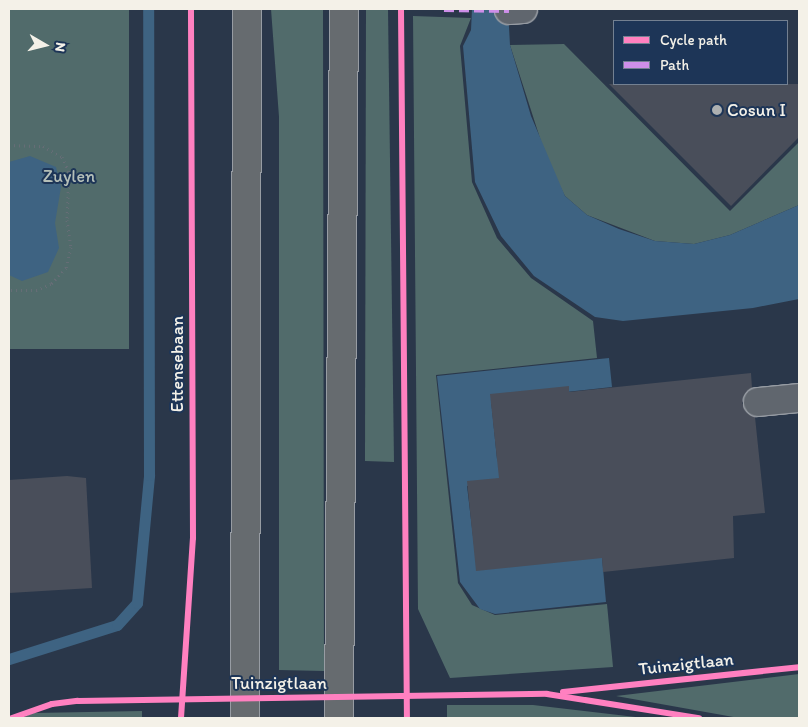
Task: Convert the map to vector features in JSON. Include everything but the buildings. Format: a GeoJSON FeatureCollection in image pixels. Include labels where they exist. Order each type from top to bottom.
{"type":"FeatureCollection","features":[{"type":"Feature","properties":{"kind":"main road"},"geometry":{"type":"LineString","coordinates":[[245,718],[247,9]]}},
{"type":"Feature","properties":{"kind":"main road"},"geometry":{"type":"LineString","coordinates":[[339,718],[344,9]]}},
{"type":"Feature","properties":{"kind":"lane"},"geometry":{"type":"LineString","coordinates":[[758,402],[799,398]]}},
{"type":"Feature","properties":{"kind":"path"},"geometry":{"type":"LineString","coordinates":[[9,145],[43,146],[62,157],[69,172],[66,220],[71,247],[66,268],[51,284],[37,290],[9,290]]}},
{"type":"Feature","properties":{"kind":"green space","name":"Zuylen"},"geometry":{"type":"Polygon","coordinates":[[[9,9],[129,9],[129,349],[9,349],[9,9]]]}},
{"type":"Feature","properties":{"kind":"green space"},"geometry":{"type":"Polygon","coordinates":[[[271,9],[323,9],[324,671],[279,670],[279,117],[271,9]]]}},
{"type":"Feature","properties":{"kind":"green space"},"geometry":{"type":"Polygon","coordinates":[[[366,9],[388,9],[394,462],[365,461],[366,9]]]}},
{"type":"Feature","properties":{"kind":"green space"},"geometry":{"type":"Polygon","coordinates":[[[413,16],[471,18],[460,46],[472,182],[497,238],[531,278],[593,321],[597,358],[436,375],[458,583],[472,605],[495,615],[607,604],[613,667],[450,678],[418,609],[413,16]]]}},
{"type":"Feature","properties":{"kind":"green space"},"geometry":{"type":"Polygon","coordinates":[[[564,44],[730,211],[799,142],[799,205],[730,235],[694,244],[655,241],[587,215],[565,196],[548,163],[510,45],[564,44]]]}},
{"type":"Feature","properties":{"kind":"green space"},"geometry":{"type":"Polygon","coordinates":[[[799,674],[799,718],[739,718],[616,696],[799,674]]]}},
{"type":"Feature","properties":{"kind":"green space"},"geometry":{"type":"Polygon","coordinates":[[[447,705],[533,705],[644,718],[447,718],[447,705]]]}},
{"type":"Feature","properties":{"kind":"green space"},"geometry":{"type":"Polygon","coordinates":[[[142,711],[142,718],[20,718],[34,713],[142,711]]]}},
{"type":"Feature","properties":{"kind":"water"},"geometry":{"type":"Polygon","coordinates":[[[472,9],[508,9],[510,45],[531,116],[565,196],[587,215],[619,229],[655,241],[694,244],[730,235],[799,205],[799,299],[753,308],[623,321],[595,317],[534,276],[501,236],[475,182],[463,46],[471,30],[472,9]]]}},
{"type":"Feature","properties":{"kind":"water"},"geometry":{"type":"Polygon","coordinates":[[[30,156],[56,167],[61,187],[55,223],[59,248],[48,272],[22,281],[9,275],[9,162],[30,156]]]}},
{"type":"Feature","properties":{"kind":"water"},"geometry":{"type":"Polygon","coordinates":[[[609,358],[612,387],[491,400],[497,459],[509,482],[467,486],[477,570],[602,557],[606,602],[495,614],[480,609],[460,582],[437,376],[609,358]]]}},
{"type":"Feature","properties":{"kind":"waterway"},"geometry":{"type":"LineString","coordinates":[[9,659],[117,625],[137,603],[149,475],[148,9]]}},
{"type":"Feature","properties":{"kind":"marked path"},"geometry":{"type":"LineString","coordinates":[[444,9],[509,10]]}},
{"type":"Feature","properties":{"kind":"cycle path","name":"Ettensebaan"},"geometry":{"type":"LineString","coordinates":[[181,718],[193,538],[191,9]]}},
{"type":"Feature","properties":{"kind":"cycle path"},"geometry":{"type":"LineString","coordinates":[[401,9],[407,718]]}},
{"type":"Feature","properties":{"kind":"cycle path","name":"Tuinzigtlaan"},"geometry":{"type":"LineString","coordinates":[[563,692],[799,667]]}},
{"type":"Feature","properties":{"kind":"cycle path","name":"Tuinzigtlaan"},"geometry":{"type":"LineString","coordinates":[[12,718],[52,704],[78,701],[547,694],[699,718]]}},
{"type":"Feature","properties":{"kind":"place","name":"Cosun I"},"geometry":{"type":"Point","coordinates":[717,110]}}]}
